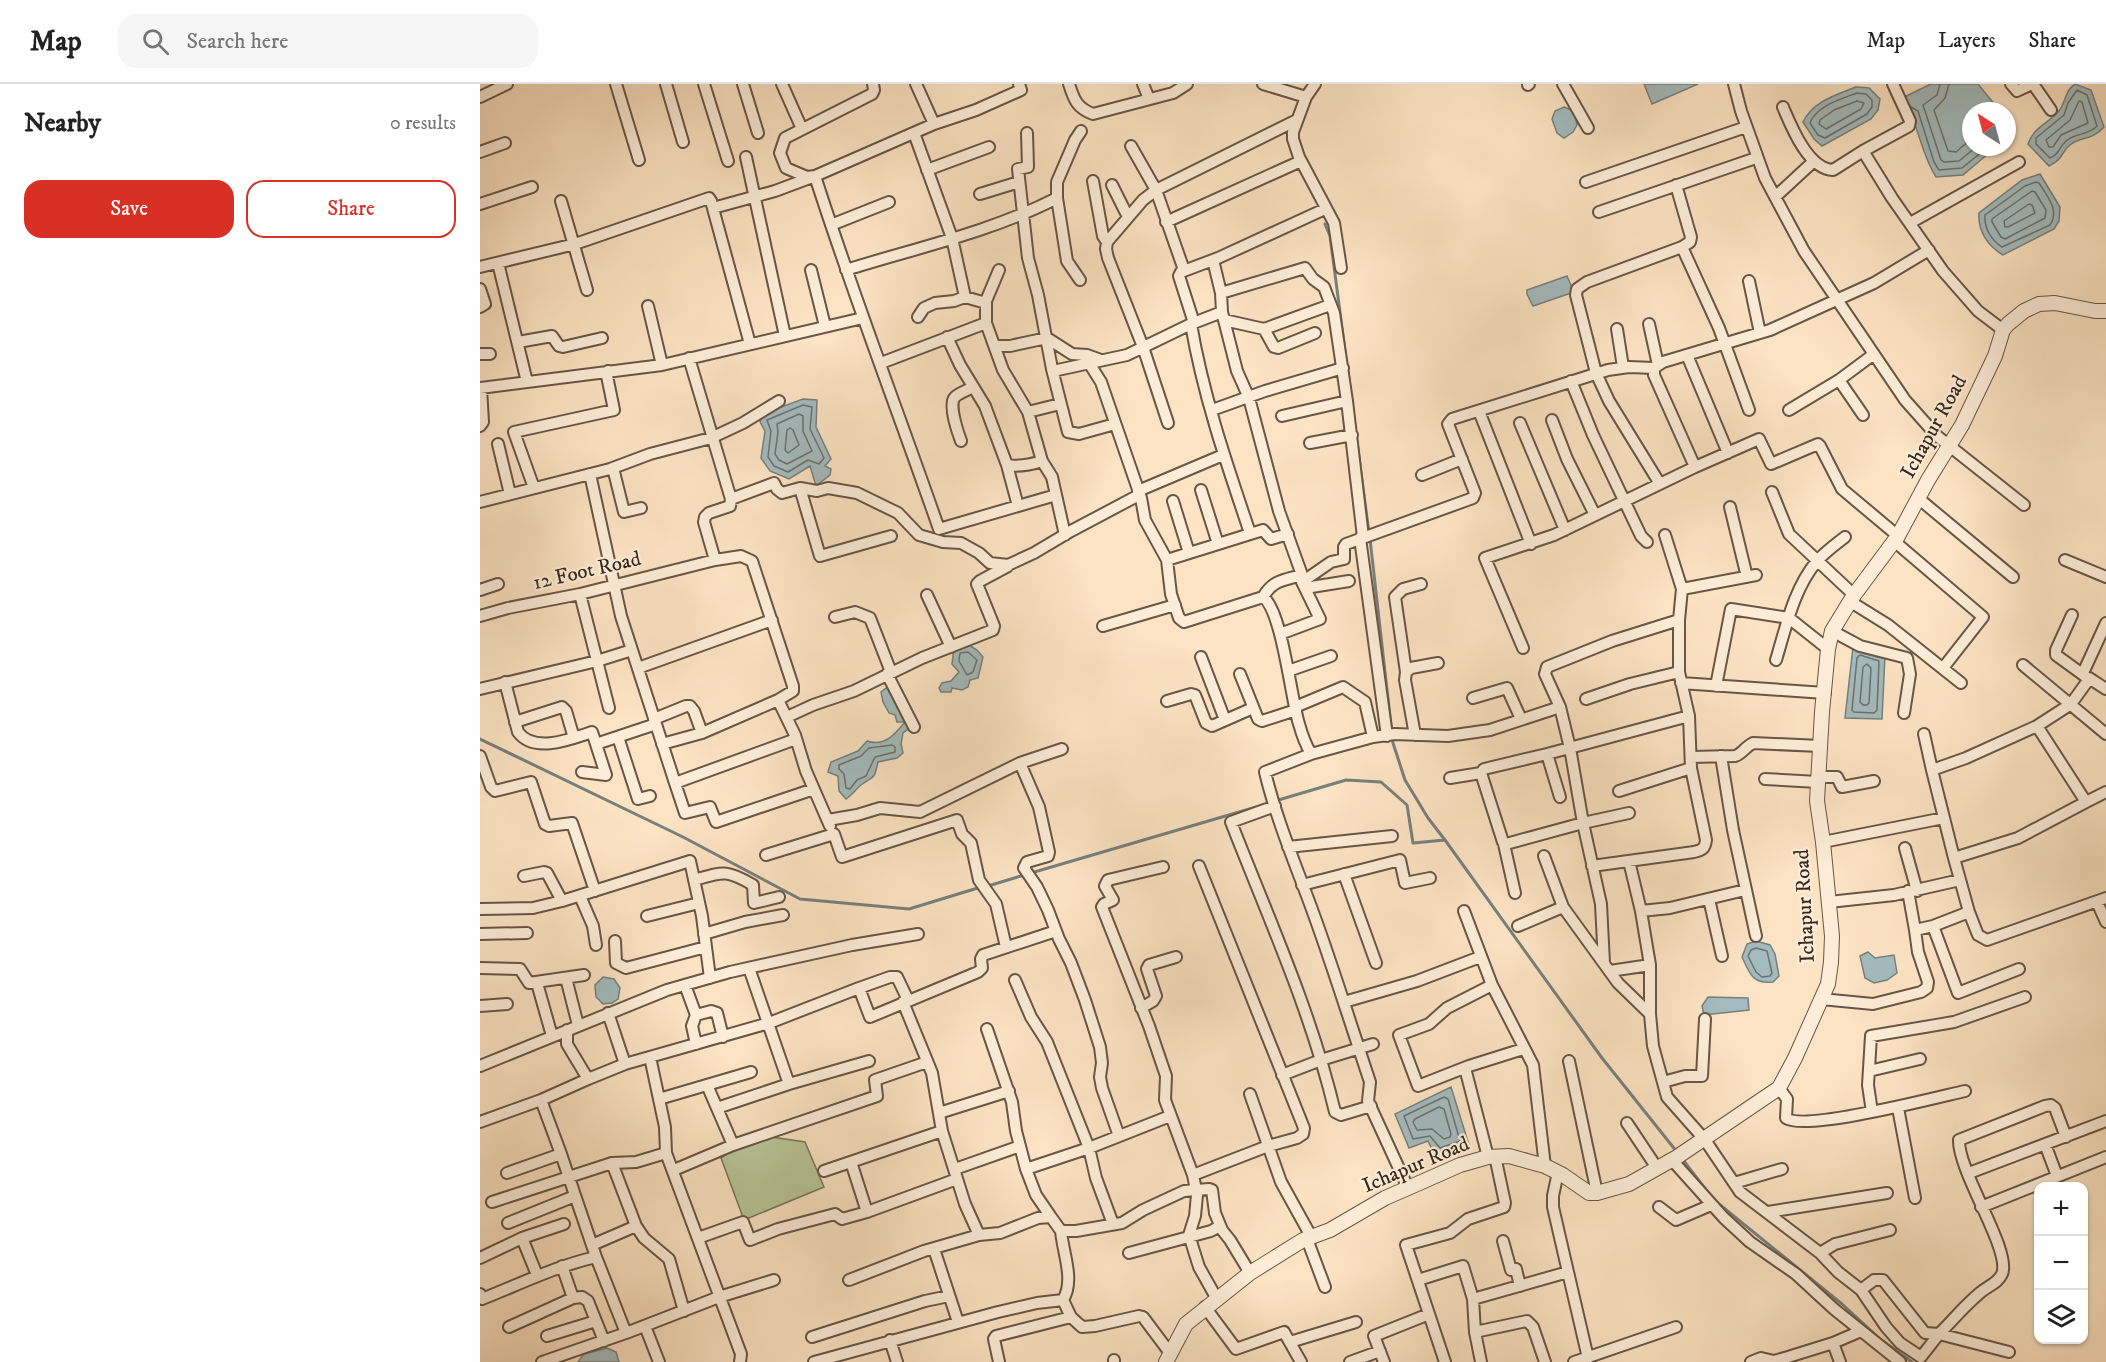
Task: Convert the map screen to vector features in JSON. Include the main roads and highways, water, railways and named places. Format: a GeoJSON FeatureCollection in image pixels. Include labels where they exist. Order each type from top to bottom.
{"type":"FeatureCollection","features":[{"type":"Feature","properties":{"kind":"water"},"geometry":{"type":"Polygon","coordinates":[[[1644,84],[1698,84],[1652,104],[1644,84]]]}},
{"type":"Feature","properties":{"kind":"water"},"geometry":{"type":"Polygon","coordinates":[[[1931,84],[1978,84],[1993,102],[1962,102],[1962,156],[1985,156],[1963,175],[1936,177],[1902,98],[1931,84]]]}},
{"type":"Feature","properties":{"kind":"water"},"geometry":{"type":"Polygon","coordinates":[[[2075,84],[2091,90],[2104,127],[2095,134],[2070,145],[2058,160],[2049,166],[2028,144],[2037,130],[2061,109],[2069,90],[2075,84]]]}},
{"type":"Feature","properties":{"kind":"water"},"geometry":{"type":"Polygon","coordinates":[[[1856,87],[1869,88],[1880,99],[1878,110],[1871,119],[1822,146],[1814,139],[1803,122],[1807,115],[1819,104],[1833,96],[1856,87]]]}},
{"type":"Feature","properties":{"kind":"water"},"geometry":{"type":"Polygon","coordinates":[[[1564,107],[1574,111],[1577,125],[1573,132],[1564,138],[1557,133],[1552,119],[1555,111],[1564,107]]]}},
{"type":"Feature","properties":{"kind":"water"},"geometry":{"type":"Polygon","coordinates":[[[2040,174],[2060,207],[2059,221],[2054,229],[2003,255],[1992,247],[1982,232],[1979,213],[2022,180],[2040,174]]]}},
{"type":"Feature","properties":{"kind":"water"},"geometry":{"type":"Polygon","coordinates":[[[1567,276],[1574,292],[1533,306],[1527,290],[1567,276]]]}},
{"type":"Feature","properties":{"kind":"water"},"geometry":{"type":"Polygon","coordinates":[[[803,399],[817,400],[816,427],[831,459],[825,466],[831,469],[830,475],[816,486],[810,466],[789,479],[770,471],[761,458],[765,431],[760,422],[762,414],[803,399]]]}},
{"type":"Feature","properties":{"kind":"water"},"geometry":{"type":"Polygon","coordinates":[[[969,645],[983,657],[978,678],[970,680],[968,687],[962,690],[952,688],[951,692],[941,692],[939,688],[942,683],[951,681],[959,672],[952,664],[954,648],[969,645]]]}},
{"type":"Feature","properties":{"kind":"water"},"geometry":{"type":"Polygon","coordinates":[[[1853,647],[1885,655],[1882,719],[1845,718],[1853,647]]]}},
{"type":"Feature","properties":{"kind":"water"},"geometry":{"type":"Polygon","coordinates":[[[886,688],[899,692],[915,724],[903,733],[901,744],[903,753],[897,758],[878,762],[873,776],[846,799],[839,791],[838,776],[828,772],[831,762],[858,751],[867,741],[884,741],[905,722],[897,722],[895,715],[889,713],[881,692],[886,688]]]}},
{"type":"Feature","properties":{"kind":"water"},"geometry":{"type":"Polygon","coordinates":[[[1756,941],[1770,945],[1775,954],[1779,976],[1773,982],[1760,981],[1753,977],[1742,957],[1747,944],[1756,941]]]}},
{"type":"Feature","properties":{"kind":"water"},"geometry":{"type":"Polygon","coordinates":[[[1868,952],[1875,958],[1894,955],[1897,973],[1887,980],[1874,983],[1865,978],[1860,956],[1868,952]]]}},
{"type":"Feature","properties":{"kind":"water"},"geometry":{"type":"Polygon","coordinates":[[[603,977],[614,979],[620,988],[618,999],[612,1003],[603,1004],[596,997],[595,985],[603,977]]]}},
{"type":"Feature","properties":{"kind":"water"},"geometry":{"type":"Polygon","coordinates":[[[1708,997],[1748,998],[1749,1010],[1704,1015],[1702,1006],[1708,997]]]}},
{"type":"Feature","properties":{"kind":"water"},"geometry":{"type":"Polygon","coordinates":[[[1451,1087],[1469,1145],[1435,1156],[1428,1141],[1409,1148],[1395,1114],[1451,1087]]]}},
{"type":"Feature","properties":{"kind":"water"},"geometry":{"type":"Polygon","coordinates":[[[607,1348],[616,1352],[619,1362],[578,1362],[584,1354],[607,1348]]]}},
{"type":"Feature","properties":{"kind":"waterway"},"geometry":{"type":"LineString","coordinates":[[1325,224],[1330,236],[1369,533]]}},
{"type":"Feature","properties":{"kind":"waterway"},"geometry":{"type":"LineString","coordinates":[[1370,539],[1393,743],[1405,780],[1428,818],[1445,840]]}},
{"type":"Feature","properties":{"kind":"waterway"},"geometry":{"type":"LineString","coordinates":[[480,739],[683,837],[800,899],[909,909],[981,887]]}},
{"type":"Feature","properties":{"kind":"waterway"},"geometry":{"type":"LineString","coordinates":[[1275,801],[1346,780],[1381,782],[1407,805],[1413,843],[1445,840],[1602,1058],[1677,1152]]}},
{"type":"Feature","properties":{"kind":"waterway"},"geometry":{"type":"LineString","coordinates":[[1031,873],[1263,805]]}},
{"type":"Feature","properties":{"kind":"waterway"},"geometry":{"type":"LineString","coordinates":[[988,886],[1024,875]]}},
{"type":"Feature","properties":{"kind":"waterway"},"geometry":{"type":"LineString","coordinates":[[1683,1160],[1714,1200],[1842,1304],[1880,1339],[1912,1362]]}}]}
